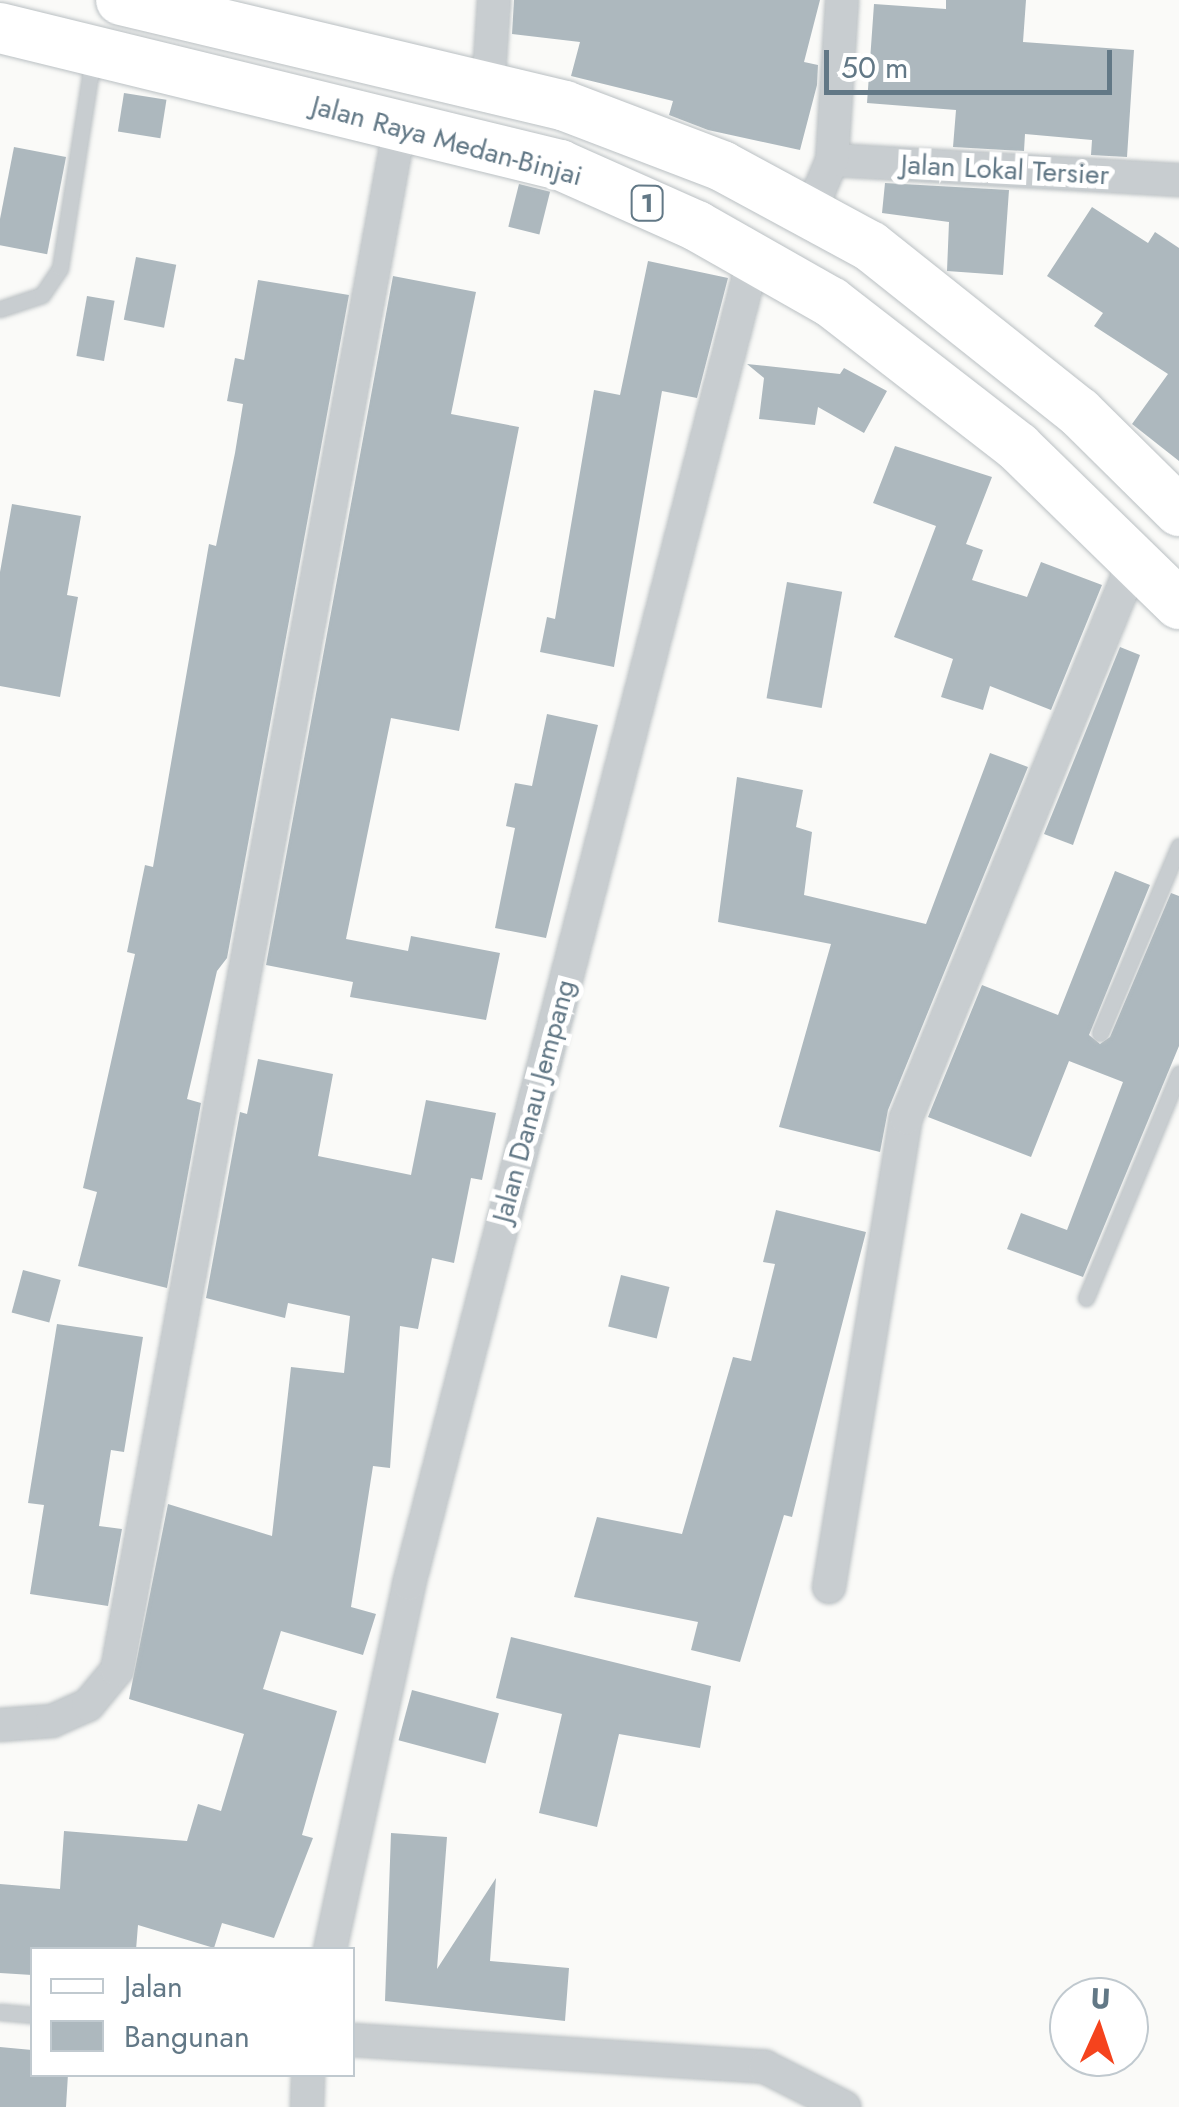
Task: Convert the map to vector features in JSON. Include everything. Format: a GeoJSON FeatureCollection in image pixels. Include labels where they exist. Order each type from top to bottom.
{"type":"FeatureCollection","features":[{"type":"Feature","properties":{"kind":"main road","name":"Jalan Raya Medan-Binjai"},"geometry":{"type":"LineString","coordinates":[[120,0],[565,106],[722,166],[870,246],[1080,412],[1179,512]]}},
{"type":"Feature","properties":{"kind":"main road","name":"Jalan Raya Medan-Binjai"},"geometry":{"type":"LineString","coordinates":[[0,28],[93,56],[560,165],[754,257],[831,302],[1018,447],[1133,564],[1179,604]]}},
{"type":"Feature","properties":{"kind":"street"},"geometry":{"type":"LineString","coordinates":[[488,90],[494,0]]}},
{"type":"Feature","properties":{"kind":"street"},"geometry":{"type":"LineString","coordinates":[[808,215],[832,160],[842,0]]}},
{"type":"Feature","properties":{"kind":"street"},"geometry":{"type":"LineString","coordinates":[[0,1726],[52,1722],[88,1705],[116,1670],[400,125]]}},
{"type":"Feature","properties":{"kind":"street","name":"Jalan Lokal Tersier"},"geometry":{"type":"LineString","coordinates":[[832,160],[1179,180]]}},
{"type":"Feature","properties":{"kind":"street","name":"Jalan Danau Jempang"},"geometry":{"type":"LineString","coordinates":[[331,1947],[409,1584],[754,257]]}},
{"type":"Feature","properties":{"kind":"street"},"geometry":{"type":"LineString","coordinates":[[829,1587],[906,1118],[1133,564]]}},
{"type":"Feature","properties":{"kind":"street"},"geometry":{"type":"LineString","coordinates":[[355,2040],[765,2067],[844,2107]]}},
{"type":"Feature","properties":{"kind":"street"},"geometry":{"type":"LineString","coordinates":[[307,2107],[308,2077]]}},
{"type":"Feature","properties":{"kind":"lane"},"geometry":{"type":"LineString","coordinates":[[0,310],[42,295],[60,268],[93,56]]}},
{"type":"Feature","properties":{"kind":"lane"},"geometry":{"type":"LineString","coordinates":[[1100,1033],[1179,846]]}},
{"type":"Feature","properties":{"kind":"lane"},"geometry":{"type":"LineString","coordinates":[[1086,1298],[1179,1074]]}},
{"type":"Feature","properties":{"kind":"lane"},"geometry":{"type":"LineString","coordinates":[[0,2012],[30,2014]]}},
{"type":"Feature","properties":{"kind":"building"},"geometry":{"type":"Polygon","coordinates":[[[514,0],[820,0],[804,62],[818,65],[817,85],[800,150],[708,130],[669,115],[673,101],[571,76],[580,42],[512,34],[514,0]]]}},
{"type":"Feature","properties":{"kind":"building"},"geometry":{"type":"Polygon","coordinates":[[[946,0],[1026,0],[1023,42],[1134,50],[1127,157],[1091,155],[1092,140],[1025,134],[1024,151],[953,147],[956,110],[867,103],[874,4],[946,9],[946,0]]]}},
{"type":"Feature","properties":{"kind":"building"},"geometry":{"type":"Polygon","coordinates":[[[124,93],[166,100],[160,138],[118,132],[124,93]]]}},
{"type":"Feature","properties":{"kind":"building"},"geometry":{"type":"Polygon","coordinates":[[[14,147],[66,157],[47,254],[0,245],[0,219],[14,147]]]}},
{"type":"Feature","properties":{"kind":"building"},"geometry":{"type":"Polygon","coordinates":[[[885,183],[1009,190],[1003,275],[947,271],[949,222],[882,213],[885,183]]]}},
{"type":"Feature","properties":{"kind":"building"},"geometry":{"type":"Polygon","coordinates":[[[519,184],[550,192],[539,234],[508,227],[519,184]]]}},
{"type":"Feature","properties":{"kind":"building"},"geometry":{"type":"Polygon","coordinates":[[[1092,207],[1148,243],[1155,232],[1179,248],[1179,461],[1132,424],[1168,374],[1094,326],[1103,313],[1047,276],[1092,207]]]}},
{"type":"Feature","properties":{"kind":"building"},"geometry":{"type":"Polygon","coordinates":[[[136,257],[176,265],[164,328],[124,320],[136,257]]]}},
{"type":"Feature","properties":{"kind":"building"},"geometry":{"type":"Polygon","coordinates":[[[648,261],[728,278],[697,398],[662,391],[614,667],[540,652],[547,617],[555,619],[594,390],[620,395],[648,261]]]}},
{"type":"Feature","properties":{"kind":"building"},"geometry":{"type":"Polygon","coordinates":[[[393,276],[476,292],[451,414],[519,427],[459,731],[391,718],[346,939],[408,951],[411,936],[500,953],[486,1020],[350,997],[353,982],[266,965],[393,276]]]}},
{"type":"Feature","properties":{"kind":"building"},"geometry":{"type":"Polygon","coordinates":[[[258,280],[349,295],[227,958],[217,971],[187,1099],[201,1103],[167,1288],[78,1266],[97,1192],[83,1188],[135,954],[127,952],[145,865],[153,867],[209,544],[216,546],[235,453],[243,404],[227,401],[235,358],[244,360],[258,280]]]}},
{"type":"Feature","properties":{"kind":"building"},"geometry":{"type":"Polygon","coordinates":[[[87,296],[115,301],[104,361],[76,356],[87,296]]]}},
{"type":"Feature","properties":{"kind":"building"},"geometry":{"type":"Polygon","coordinates":[[[747,364],[840,374],[844,368],[887,391],[864,433],[818,407],[815,425],[759,419],[764,378],[747,364]]]}},
{"type":"Feature","properties":{"kind":"building"},"geometry":{"type":"Polygon","coordinates":[[[895,446],[992,477],[966,544],[983,550],[972,580],[1027,597],[1041,562],[1102,585],[1051,710],[990,686],[983,710],[941,697],[953,659],[894,637],[936,526],[873,503],[895,446]]]}},
{"type":"Feature","properties":{"kind":"building"},"geometry":{"type":"Polygon","coordinates":[[[12,504],[81,516],[67,595],[78,597],[60,697],[0,686],[0,572],[12,504]]]}},
{"type":"Feature","properties":{"kind":"building"},"geometry":{"type":"Polygon","coordinates":[[[787,582],[842,592],[822,708],[767,698],[787,582]]]}},
{"type":"Feature","properties":{"kind":"building"},"geometry":{"type":"Polygon","coordinates":[[[1120,647],[1140,655],[1073,845],[1044,834],[1120,647]]]}},
{"type":"Feature","properties":{"kind":"building"},"geometry":{"type":"Polygon","coordinates":[[[547,714],[598,725],[546,938],[495,928],[515,828],[506,826],[515,783],[532,786],[547,714]]]}},
{"type":"Feature","properties":{"kind":"building"},"geometry":{"type":"Polygon","coordinates":[[[990,753],[1028,767],[888,1110],[880,1152],[779,1127],[831,944],[718,922],[737,777],[803,790],[796,827],[812,832],[804,895],[926,924],[990,753]]]}},
{"type":"Feature","properties":{"kind":"building"},"geometry":{"type":"Polygon","coordinates":[[[1115,871],[1150,885],[1089,1035],[1100,1044],[1110,1037],[1171,893],[1179,896],[1179,1046],[1083,1277],[1007,1249],[1021,1213],[1067,1230],[1123,1082],[1069,1061],[1031,1157],[928,1117],[982,985],[1058,1015],[1115,871]]]}},
{"type":"Feature","properties":{"kind":"building"},"geometry":{"type":"Polygon","coordinates":[[[258,1059],[333,1074],[318,1156],[411,1175],[426,1100],[496,1113],[482,1180],[471,1178],[454,1263],[432,1258],[418,1329],[400,1326],[390,1468],[373,1466],[351,1607],[376,1614],[363,1655],[281,1631],[263,1689],[337,1711],[302,1835],[313,1838],[274,1938],[222,1923],[214,1947],[211,1947],[138,1925],[136,1947],[30,1947],[30,1975],[0,1973],[0,1884],[60,1889],[64,1831],[187,1841],[198,1804],[221,1811],[244,1734],[129,1699],[168,1504],[272,1536],[291,1367],[344,1373],[350,1316],[288,1303],[285,1318],[206,1298],[240,1112],[247,1114],[258,1059]]]}},
{"type":"Feature","properties":{"kind":"building"},"geometry":{"type":"Polygon","coordinates":[[[776,1210],[866,1232],[792,1517],[784,1515],[740,1662],[691,1650],[698,1622],[574,1597],[597,1517],[682,1534],[733,1357],[751,1361],[775,1264],[763,1262],[776,1210]]]}},
{"type":"Feature","properties":{"kind":"building"},"geometry":{"type":"Polygon","coordinates":[[[23,1270],[61,1280],[49,1323],[12,1313],[23,1270]]]}},
{"type":"Feature","properties":{"kind":"building"},"geometry":{"type":"Polygon","coordinates":[[[621,1275],[670,1287],[657,1339],[608,1326],[621,1275]]]}},
{"type":"Feature","properties":{"kind":"building"},"geometry":{"type":"Polygon","coordinates":[[[57,1324],[143,1337],[124,1452],[111,1450],[99,1526],[122,1529],[108,1606],[30,1594],[44,1505],[28,1503],[57,1324]]]}},
{"type":"Feature","properties":{"kind":"building"},"geometry":{"type":"Polygon","coordinates":[[[511,1637],[711,1686],[700,1748],[619,1734],[597,1827],[539,1813],[562,1714],[496,1698],[511,1637]]]}},
{"type":"Feature","properties":{"kind":"building"},"geometry":{"type":"Polygon","coordinates":[[[412,1690],[499,1713],[485,1764],[399,1740],[412,1690]]]}},
{"type":"Feature","properties":{"kind":"building"},"geometry":{"type":"Polygon","coordinates":[[[391,1833],[447,1837],[437,1969],[496,1878],[490,1961],[569,1968],[565,2021],[385,2001],[391,1833]]]}},
{"type":"Feature","properties":{"kind":"building"},"geometry":{"type":"Polygon","coordinates":[[[0,2047],[30,2050],[30,2077],[68,2077],[66,2107],[0,2107],[0,2047]]]}}]}
